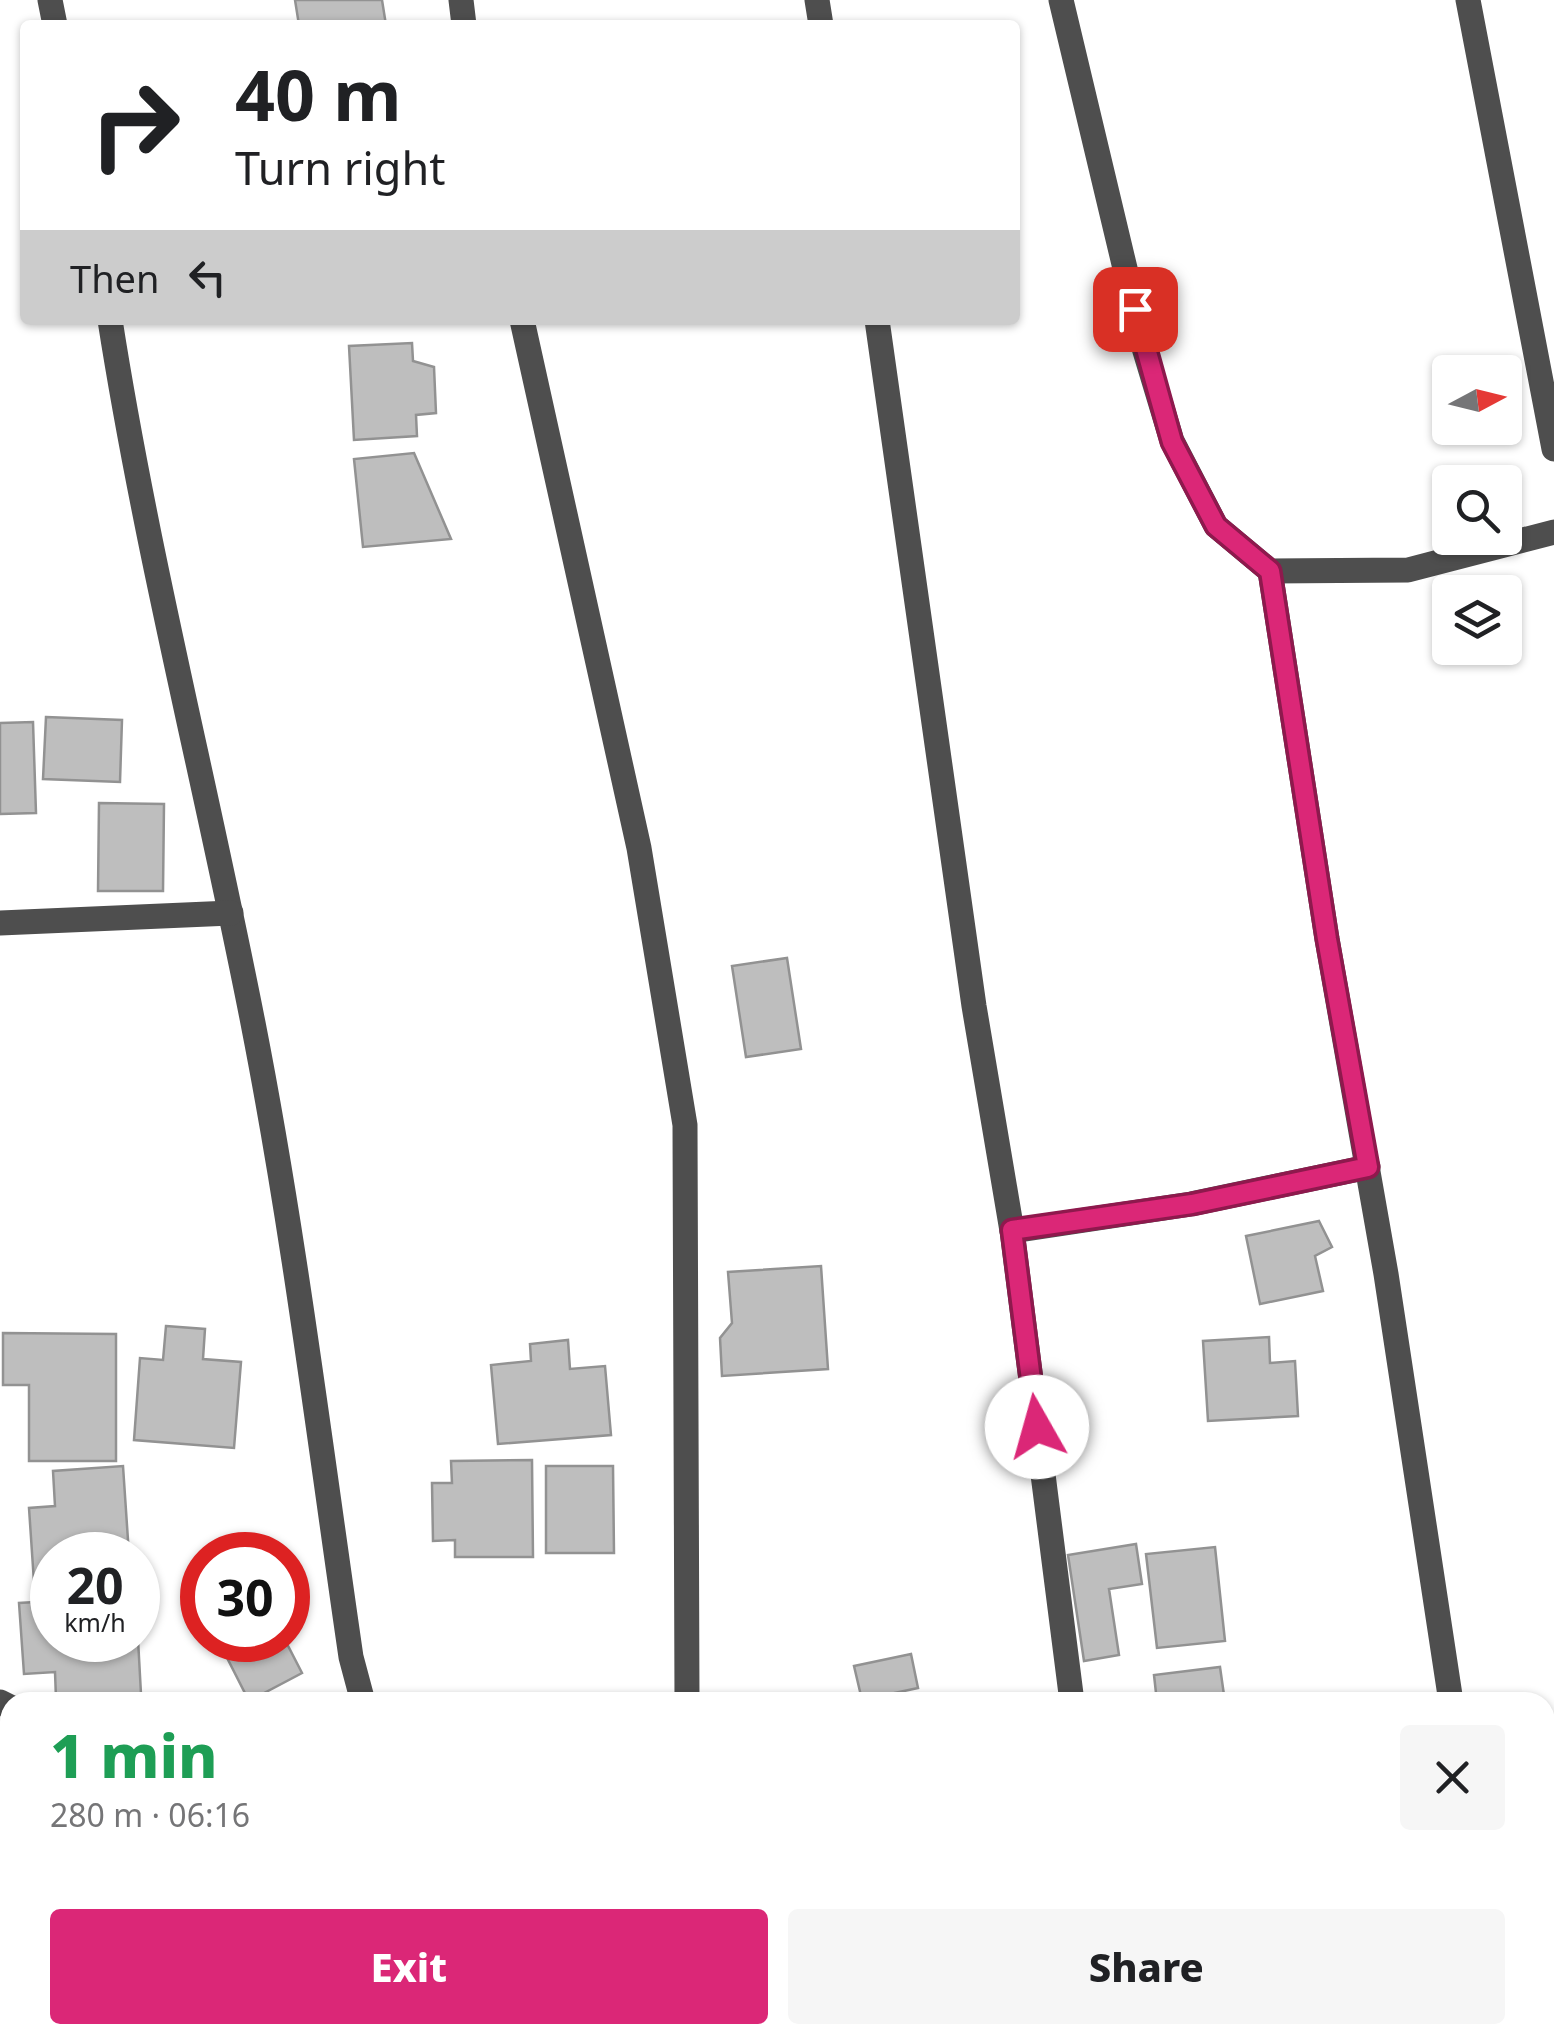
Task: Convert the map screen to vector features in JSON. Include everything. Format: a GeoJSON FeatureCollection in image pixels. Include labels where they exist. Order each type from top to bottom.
{"type":"FeatureCollection","features":[{"type":"Feature","properties":{"kind":"street"},"geometry":{"type":"LineString","coordinates":[[1061,0],[1144,348],[1172,442],[1216,526],[1270,571],[1408,570],[1554,532]]}},
{"type":"Feature","properties":{"kind":"street"},"geometry":{"type":"LineString","coordinates":[[1468,0],[1554,449]]}},
{"type":"Feature","properties":{"kind":"street"},"geometry":{"type":"LineString","coordinates":[[111,325],[132,461],[231,913],[289,1236],[351,1657],[360,1692]]}},
{"type":"Feature","properties":{"kind":"street"},"geometry":{"type":"LineString","coordinates":[[523,325],[639,848],[684,1125],[686,1692]]}},
{"type":"Feature","properties":{"kind":"street"},"geometry":{"type":"LineString","coordinates":[[877,325],[974,1006],[1012,1230],[1071,1692]]}},
{"type":"Feature","properties":{"kind":"street"},"geometry":{"type":"LineString","coordinates":[[1270,571],[1449,1692]]}},
{"type":"Feature","properties":{"kind":"street"},"geometry":{"type":"LineString","coordinates":[[0,923],[231,913]]}},
{"type":"Feature","properties":{"kind":"street"},"geometry":{"type":"LineString","coordinates":[[1012,1230],[1192,1204],[1368,1167]]}},
{"type":"Feature","properties":{"kind":"building"},"geometry":{"type":"Polygon","coordinates":[[[295,0],[382,0],[385,20],[298,20],[295,0]]]}},
{"type":"Feature","properties":{"kind":"building"},"geometry":{"type":"Polygon","coordinates":[[[412,343],[413,361],[434,367],[436,413],[416,415],[417,436],[354,440],[349,346],[412,343]]]}},
{"type":"Feature","properties":{"kind":"building"},"geometry":{"type":"Polygon","coordinates":[[[414,453],[451,539],[363,547],[354,459],[414,453]]]}},
{"type":"Feature","properties":{"kind":"building"},"geometry":{"type":"Polygon","coordinates":[[[46,717],[122,720],[120,782],[43,779],[46,717]]]}},
{"type":"Feature","properties":{"kind":"building"},"geometry":{"type":"Polygon","coordinates":[[[33,722],[36,813],[0,814],[0,723],[33,722]]]}},
{"type":"Feature","properties":{"kind":"building"},"geometry":{"type":"Polygon","coordinates":[[[99,803],[164,804],[163,891],[98,891],[99,803]]]}},
{"type":"Feature","properties":{"kind":"building"},"geometry":{"type":"Polygon","coordinates":[[[787,958],[801,1049],[746,1057],[732,966],[787,958]]]}},
{"type":"Feature","properties":{"kind":"building"},"geometry":{"type":"Polygon","coordinates":[[[1319,1221],[1332,1247],[1315,1256],[1323,1291],[1260,1304],[1246,1236],[1319,1221]]]}},
{"type":"Feature","properties":{"kind":"building"},"geometry":{"type":"Polygon","coordinates":[[[821,1266],[828,1369],[722,1376],[720,1338],[732,1323],[728,1272],[821,1266]]]}},
{"type":"Feature","properties":{"kind":"building"},"geometry":{"type":"Polygon","coordinates":[[[166,1326],[205,1329],[203,1359],[241,1362],[234,1448],[134,1440],[140,1358],[163,1360],[166,1326]]]}},
{"type":"Feature","properties":{"kind":"building"},"geometry":{"type":"Polygon","coordinates":[[[3,1333],[116,1334],[116,1461],[29,1461],[29,1385],[3,1385],[3,1333]]]}},
{"type":"Feature","properties":{"kind":"building"},"geometry":{"type":"Polygon","coordinates":[[[1269,1337],[1270,1363],[1295,1361],[1298,1416],[1208,1421],[1203,1341],[1269,1337]]]}},
{"type":"Feature","properties":{"kind":"building"},"geometry":{"type":"Polygon","coordinates":[[[568,1340],[570,1369],[605,1366],[611,1435],[498,1444],[491,1365],[531,1361],[530,1344],[568,1340]]]}},
{"type":"Feature","properties":{"kind":"building"},"geometry":{"type":"Polygon","coordinates":[[[532,1460],[533,1557],[455,1557],[455,1540],[433,1541],[432,1483],[452,1483],[451,1461],[532,1460]]]}},
{"type":"Feature","properties":{"kind":"building"},"geometry":{"type":"Polygon","coordinates":[[[123,1466],[127,1532],[31,1532],[29,1508],[55,1506],[53,1471],[123,1466]]]}},
{"type":"Feature","properties":{"kind":"building"},"geometry":{"type":"Polygon","coordinates":[[[546,1466],[613,1466],[614,1553],[546,1553],[546,1466]]]}},
{"type":"Feature","properties":{"kind":"building"},"geometry":{"type":"Polygon","coordinates":[[[1136,1544],[1142,1584],[1109,1589],[1119,1655],[1084,1661],[1068,1555],[1136,1544]]]}},
{"type":"Feature","properties":{"kind":"building"},"geometry":{"type":"Polygon","coordinates":[[[1215,1547],[1225,1641],[1157,1648],[1146,1554],[1215,1547]]]}},
{"type":"Feature","properties":{"kind":"building"},"geometry":{"type":"Polygon","coordinates":[[[30,1602],[30,1662],[139,1662],[141,1692],[56,1692],[55,1672],[24,1674],[19,1603],[30,1602]]]}},
{"type":"Feature","properties":{"kind":"building"},"geometry":{"type":"Polygon","coordinates":[[[911,1654],[918,1688],[860,1692],[854,1666],[911,1654]]]}},
{"type":"Feature","properties":{"kind":"building"},"geometry":{"type":"Polygon","coordinates":[[[229,1662],[296,1662],[302,1673],[266,1692],[244,1692],[229,1662]]]}},
{"type":"Feature","properties":{"kind":"building"},"geometry":{"type":"Polygon","coordinates":[[[1220,1667],[1224,1692],[1156,1692],[1154,1675],[1220,1667]]]}},
{"type":"Feature","properties":{"kind":"route"},"geometry":{"type":"LineString","coordinates":[[1037,1427],[1012,1230],[1192,1204],[1368,1167],[1327,939],[1270,571],[1216,526],[1172,442],[1135,309]]}}]}
